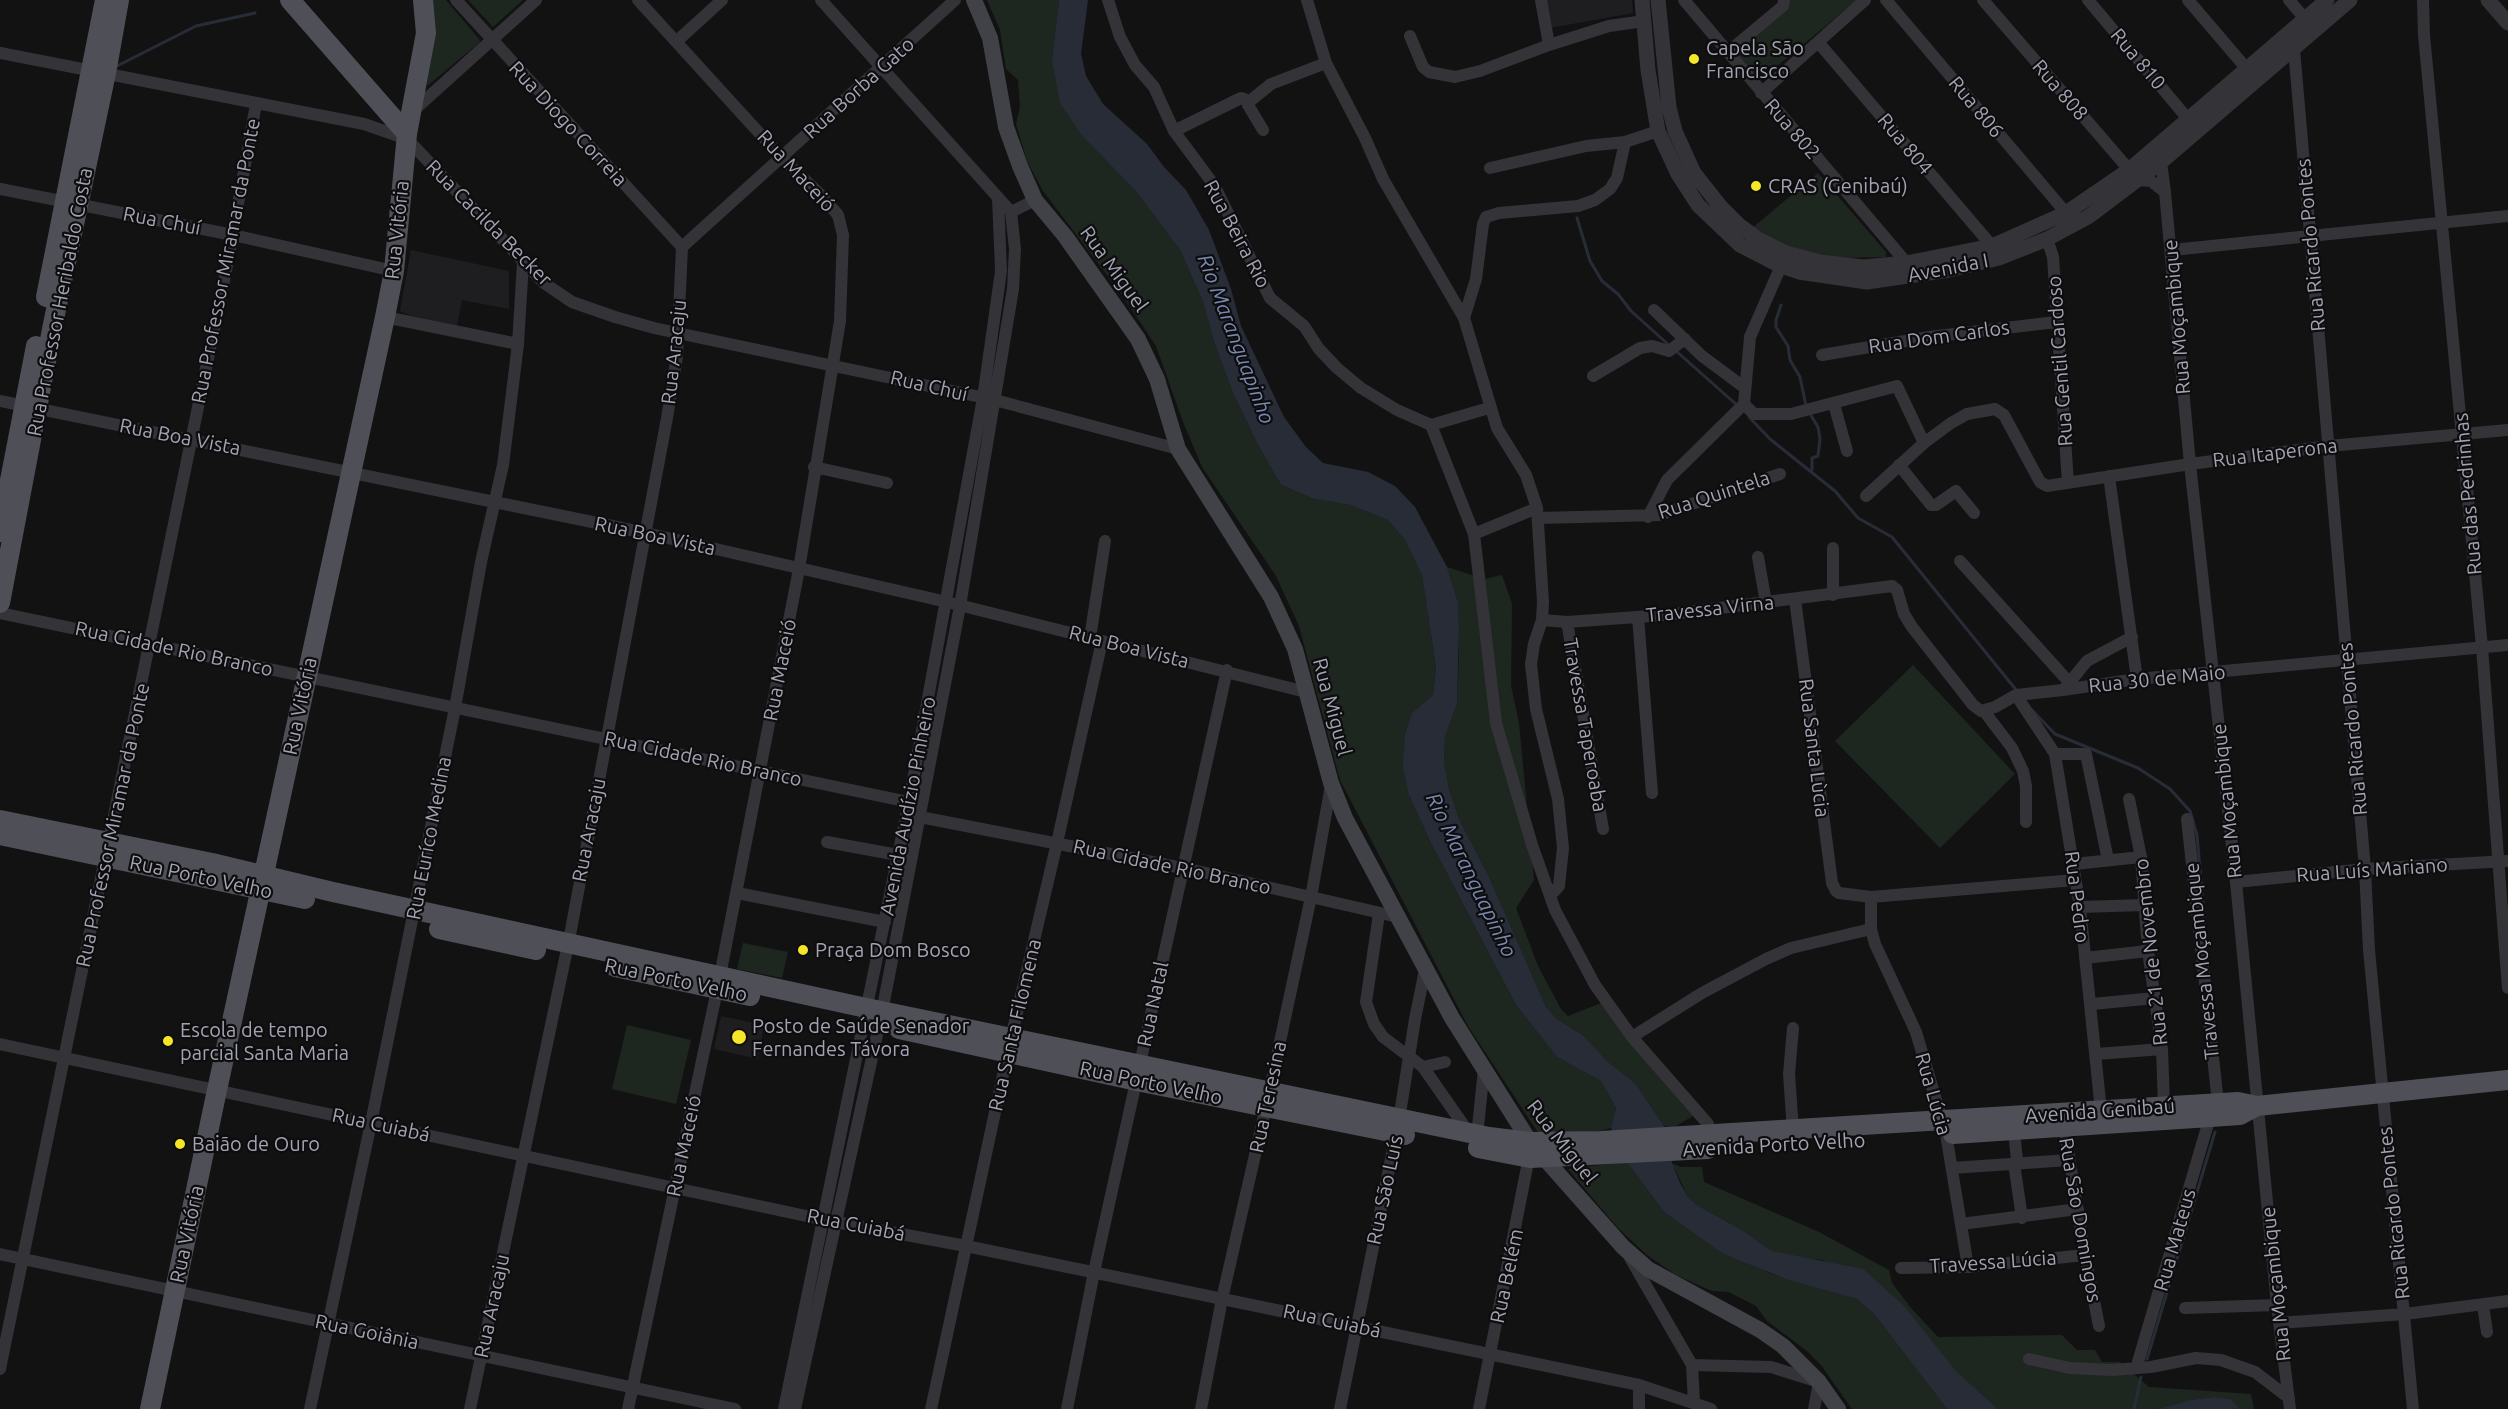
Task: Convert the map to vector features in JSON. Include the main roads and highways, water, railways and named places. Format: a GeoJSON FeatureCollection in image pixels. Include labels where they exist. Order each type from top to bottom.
{"type":"FeatureCollection","features":[{"type":"Feature","properties":{"kind":"main road","name":"Rua Professor Heribaldo Costa"},"geometry":{"type":"LineString","coordinates":[[99,72],[105,0]]}},
{"type":"Feature","properties":{"kind":"main road","name":"Rua Professor Heribaldo Costa"},"geometry":{"type":"LineString","coordinates":[[0,532],[53,324],[71,203],[99,72],[119,0]]}},
{"type":"Feature","properties":{"kind":"main road","name":"Rua Cacilda Becker"},"geometry":{"type":"LineString","coordinates":[[290,0],[407,137]]}},
{"type":"Feature","properties":{"kind":"main road","name":"Rua Vitória"},"geometry":{"type":"LineString","coordinates":[[150,1409],[394,271],[407,137],[426,33],[423,0]]}},
{"type":"Feature","properties":{"kind":"main road","name":"Rua Miguel"},"geometry":{"type":"LineString","coordinates":[[974,0],[990,38],[1006,127],[1035,200],[1065,236],[1138,339],[1156,380],[1178,449],[1271,597],[1295,649],[1331,783],[1345,818],[1425,970],[1484,1069],[1535,1152],[1623,1246],[1648,1269],[1760,1330],[1792,1354],[1819,1382],[1838,1409]]}},
{"type":"Feature","properties":{"kind":"main road","name":"Rua Professor Heribaldo Costa"},"geometry":{"type":"LineString","coordinates":[[0,603],[32,407]]}},
{"type":"Feature","properties":{"kind":"main road","name":"Rua Porto Velho"},"geometry":{"type":"LineString","coordinates":[[0,819],[108,849],[1138,1074],[1398,1127],[1535,1152],[1601,1148]]}},
{"type":"Feature","properties":{"kind":"main road","name":"Rua Porto Velho"},"geometry":{"type":"LineString","coordinates":[[0,835],[108,849]]}},
{"type":"Feature","properties":{"kind":"main road","name":"Avenida Genibaú"},"geometry":{"type":"LineString","coordinates":[[1944,1128],[2014,1131],[2101,1111],[2164,1107],[2214,1110],[2240,1115],[2257,1106],[2383,1095],[2508,1080]]}},
{"type":"Feature","properties":{"kind":"main road","name":"Avenida Genibaú"},"geometry":{"type":"LineString","coordinates":[[1944,1128],[2214,1110]]}},
{"type":"Feature","properties":{"kind":"main road","name":"Rua Porto Velho"},"geometry":{"type":"LineString","coordinates":[[1398,1127],[1473,1134],[1535,1152]]}},
{"type":"Feature","properties":{"kind":"main road","name":"Avenida Porto Velho"},"geometry":{"type":"LineString","coordinates":[[1671,1144],[1711,1136],[1793,1130],[1944,1128]]}},
{"type":"Feature","properties":{"kind":"main road","name":"Avenida Porto Velho"},"geometry":{"type":"LineString","coordinates":[[1601,1148],[1944,1128]]}},
{"type":"Feature","properties":{"kind":"water","name":"Rio Maranguapinho"},"geometry":{"type":"Polygon","coordinates":[[[1059,0],[1088,0],[1081,54],[1086,76],[1103,104],[1147,144],[1164,167],[1186,190],[1209,230],[1231,289],[1241,326],[1284,417],[1306,447],[1323,463],[1368,472],[1395,486],[1415,507],[1447,567],[1458,602],[1459,629],[1457,704],[1445,737],[1444,762],[1449,789],[1459,819],[1490,879],[1546,1007],[1557,1019],[1584,1036],[1607,1061],[1635,1083],[1664,1126],[1672,1163],[1688,1197],[1697,1205],[1745,1232],[1772,1251],[1863,1269],[1904,1306],[1955,1370],[1998,1409],[1947,1409],[1875,1315],[1857,1299],[1786,1279],[1731,1257],[1664,1212],[1627,1162],[1611,1128],[1616,1108],[1601,1081],[1557,1057],[1516,1005],[1430,841],[1409,795],[1403,767],[1405,735],[1412,713],[1433,695],[1436,667],[1422,575],[1405,540],[1388,520],[1350,505],[1314,499],[1281,485],[1257,443],[1233,393],[1214,342],[1203,302],[1180,250],[1136,191],[1083,137],[1060,103],[1052,60],[1059,0]]]}},
{"type":"Feature","properties":{"kind":"water"},"geometry":{"type":"Polygon","coordinates":[[[2214,1397],[2231,1399],[2240,1409],[2158,1409],[2190,1400],[2214,1397]]]}},
{"type":"Feature","properties":{"kind":"waterway"},"geometry":{"type":"LineString","coordinates":[[117,66],[196,26],[255,13]]}},
{"type":"Feature","properties":{"kind":"waterway"},"geometry":{"type":"LineString","coordinates":[[1577,218],[1590,261],[1602,281],[1670,346]]}},
{"type":"Feature","properties":{"kind":"waterway"},"geometry":{"type":"LineString","coordinates":[[1781,305],[1776,327],[1788,346],[1790,360],[1800,377],[1806,406]]}},
{"type":"Feature","properties":{"kind":"waterway"},"geometry":{"type":"LineString","coordinates":[[1675,350],[1738,406]]}},
{"type":"Feature","properties":{"kind":"waterway"},"geometry":{"type":"LineString","coordinates":[[1809,412],[1818,427],[1820,439],[1818,456],[1812,458],[1812,470]]}},
{"type":"Feature","properties":{"kind":"waterway"},"geometry":{"type":"LineString","coordinates":[[1749,417],[1770,439],[1835,491],[1858,518],[1892,537],[2017,691]]}},
{"type":"Feature","properties":{"kind":"waterway"},"geometry":{"type":"LineString","coordinates":[[2032,710],[2055,734],[2138,768],[2170,789],[2190,811],[2197,835],[2205,927]]}},
{"type":"Feature","properties":{"kind":"waterway"},"geometry":{"type":"LineString","coordinates":[[2147,1359],[2215,1132]]}},
{"type":"Feature","properties":{"kind":"waterway"},"geometry":{"type":"LineString","coordinates":[[2134,1409],[2141,1377]]}},
{"type":"Feature","properties":{"kind":"place","name":"Capela São Francisco"},"geometry":{"type":"Point","coordinates":[1694,59]}},
{"type":"Feature","properties":{"kind":"place","name":"CRAS (Genibaú)"},"geometry":{"type":"Point","coordinates":[1756,186]}},
{"type":"Feature","properties":{"kind":"place","name":"Praça Dom Bosco"},"geometry":{"type":"Point","coordinates":[803,950]}},
{"type":"Feature","properties":{"kind":"place","name":"Posto de Saúde Senador Fernandes Távora"},"geometry":{"type":"Point","coordinates":[739,1037]}},
{"type":"Feature","properties":{"kind":"place","name":"Escola de tempo parcial Santa Maria"},"geometry":{"type":"Point","coordinates":[168,1041]}},
{"type":"Feature","properties":{"kind":"place","name":"Baião de Ouro"},"geometry":{"type":"Point","coordinates":[180,1144]}}]}
